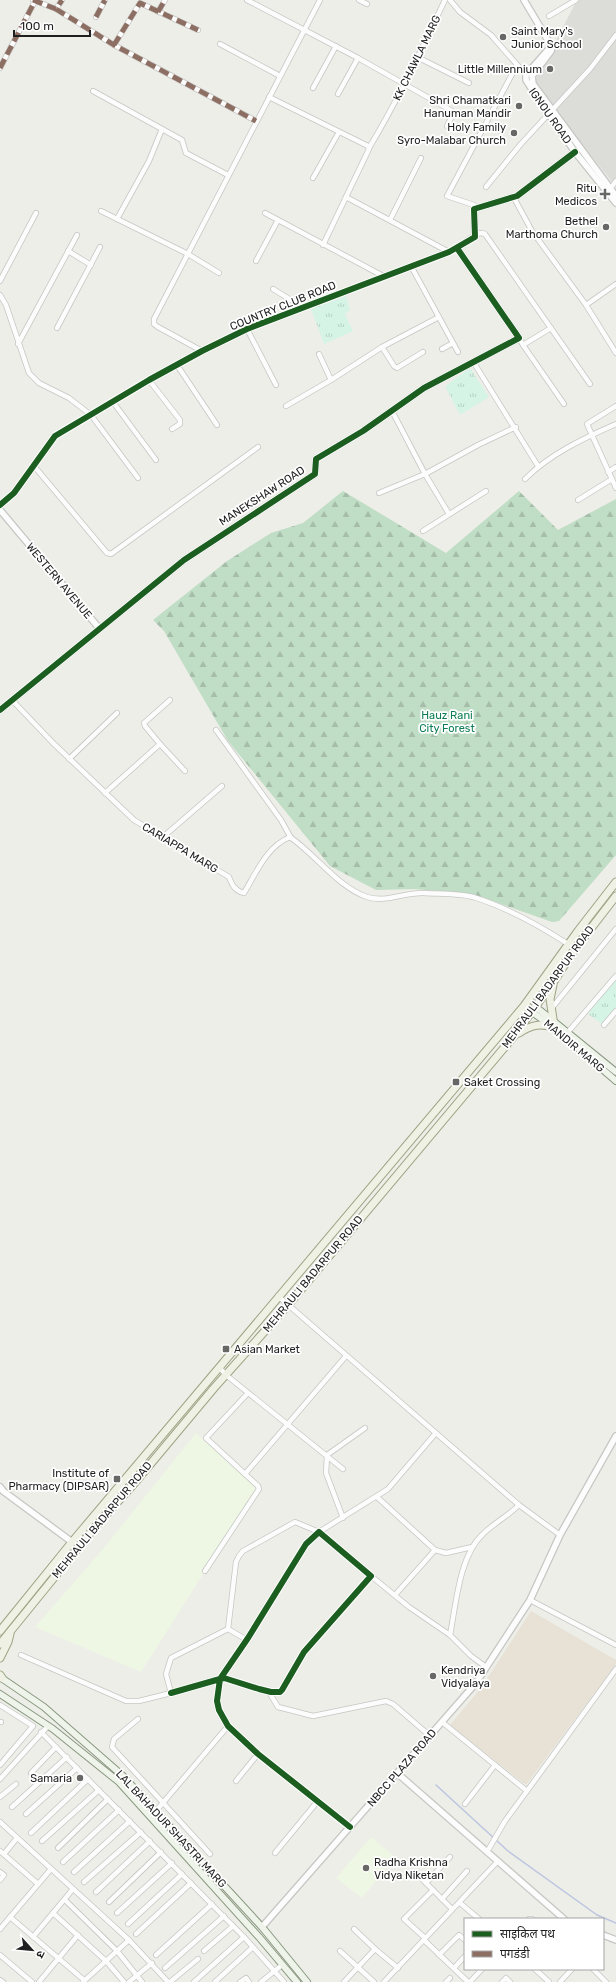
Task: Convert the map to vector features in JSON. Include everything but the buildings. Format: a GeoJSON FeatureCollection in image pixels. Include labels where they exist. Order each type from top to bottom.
{"type":"FeatureCollection","features":[{"type":"Feature","properties":{"kind":"main road","name":"MEHRAULI BADARPUR ROAD"},"geometry":{"type":"LineString","coordinates":[[0,1631],[72,1542],[278,1296],[442,1105],[524,1006],[537,990],[568,944],[616,882]]}},
{"type":"Feature","properties":{"kind":"main road","name":"MEHRAULI BADARPUR ROAD"},"geometry":{"type":"LineString","coordinates":[[0,1644],[96,1526],[288,1305],[514,1036],[575,949],[616,896]]}},
{"type":"Feature","properties":{"kind":"main road"},"geometry":{"type":"LineString","coordinates":[[553,1019],[550,999],[554,981]]}},
{"type":"Feature","properties":{"kind":"main road","name":"MANDIR MARG"},"geometry":{"type":"LineString","coordinates":[[534,1009],[553,1019],[616,1072]]}},
{"type":"Feature","properties":{"kind":"main road","name":"MANDIR MARG"},"geometry":{"type":"LineString","coordinates":[[534,1009],[616,1082]]}},
{"type":"Feature","properties":{"kind":"main road"},"geometry":{"type":"LineString","coordinates":[[514,1036],[526,1028],[535,1025],[547,1025],[556,1029]]}},
{"type":"Feature","properties":{"kind":"main road"},"geometry":{"type":"LineString","coordinates":[[442,1105],[451,1112]]}},
{"type":"Feature","properties":{"kind":"main road"},"geometry":{"type":"LineString","coordinates":[[0,1658],[8,1642],[10,1632]]}},
{"type":"Feature","properties":{"kind":"main road","name":"LAL BAHADUR SHASTRI MARG"},"geometry":{"type":"LineString","coordinates":[[1,1677],[44,1707],[123,1776],[262,1927],[307,1982]]}},
{"type":"Feature","properties":{"kind":"main road","name":"LAL BAHADUR SHASTRI MARG"},"geometry":{"type":"LineString","coordinates":[[0,1694],[48,1726],[119,1782],[297,1982]]}},
{"type":"Feature","properties":{"kind":"street"},"geometry":{"type":"LineString","coordinates":[[0,68],[34,0],[56,9],[114,45],[256,121]]}},
{"type":"Feature","properties":{"kind":"street"},"geometry":{"type":"LineString","coordinates":[[56,9],[62,0]]}},
{"type":"Feature","properties":{"kind":"street"},"geometry":{"type":"LineString","coordinates":[[96,17],[105,0]]}},
{"type":"Feature","properties":{"kind":"street"},"geometry":{"type":"LineString","coordinates":[[158,12],[165,0]]}},
{"type":"Feature","properties":{"kind":"street"},"geometry":{"type":"LineString","coordinates":[[247,0],[336,46],[453,112],[447,126]]}},
{"type":"Feature","properties":{"kind":"street"},"geometry":{"type":"LineString","coordinates":[[202,351],[158,327],[154,322],[166,295],[320,0]]}},
{"type":"Feature","properties":{"kind":"street"},"geometry":{"type":"LineString","coordinates":[[358,0],[367,4]]}},
{"type":"Feature","properties":{"kind":"street","name":"KK CHAWLA MARG"},"geometry":{"type":"LineString","coordinates":[[323,245],[369,148],[389,116],[419,58],[446,0]]}},
{"type":"Feature","properties":{"kind":"street"},"geometry":{"type":"LineString","coordinates":[[450,0],[460,12],[491,35],[526,75]]}},
{"type":"Feature","properties":{"kind":"street"},"geometry":{"type":"LineString","coordinates":[[524,0],[550,42],[552,49]]}},
{"type":"Feature","properties":{"kind":"street"},"geometry":{"type":"LineString","coordinates":[[549,16],[576,0]]}},
{"type":"Feature","properties":{"kind":"street"},"geometry":{"type":"LineString","coordinates":[[114,45],[139,3],[198,30]]}},
{"type":"Feature","properties":{"kind":"street"},"geometry":{"type":"LineString","coordinates":[[486,187],[520,145],[551,114],[590,69],[616,35]]}},
{"type":"Feature","properties":{"kind":"street"},"geometry":{"type":"LineString","coordinates":[[220,44],[280,76]]}},
{"type":"Feature","properties":{"kind":"street"},"geometry":{"type":"LineString","coordinates":[[313,88],[336,46]]}},
{"type":"Feature","properties":{"kind":"street","name":"IGNOU ROAD"},"geometry":{"type":"LineString","coordinates":[[552,49],[545,54],[526,75],[526,80],[529,86],[616,196]]}},
{"type":"Feature","properties":{"kind":"street","name":"IGNOU ROAD"},"geometry":{"type":"LineString","coordinates":[[552,49],[531,78],[533,84],[575,152],[616,203]]}},
{"type":"Feature","properties":{"kind":"street"},"geometry":{"type":"LineString","coordinates":[[338,94],[358,58]]}},
{"type":"Feature","properties":{"kind":"street"},"geometry":{"type":"LineString","coordinates":[[419,58],[469,83]]}},
{"type":"Feature","properties":{"kind":"street"},"geometry":{"type":"LineString","coordinates":[[474,206],[448,196],[517,65]]}},
{"type":"Feature","properties":{"kind":"street"},"geometry":{"type":"LineString","coordinates":[[93,91],[183,140],[186,153],[228,175]]}},
{"type":"Feature","properties":{"kind":"street"},"geometry":{"type":"LineString","coordinates":[[269,97],[369,148]]}},
{"type":"Feature","properties":{"kind":"street"},"geometry":{"type":"LineString","coordinates":[[117,219],[149,161],[162,129]]}},
{"type":"Feature","properties":{"kind":"street"},"geometry":{"type":"LineString","coordinates":[[313,178],[339,132]]}},
{"type":"Feature","properties":{"kind":"street"},"geometry":{"type":"LineString","coordinates":[[575,152],[514,198],[474,209],[475,234],[486,234],[590,384]]}},
{"type":"Feature","properties":{"kind":"street"},"geometry":{"type":"LineString","coordinates":[[390,220],[421,158]]}},
{"type":"Feature","properties":{"kind":"street"},"geometry":{"type":"LineString","coordinates":[[610,189],[616,181]]}},
{"type":"Feature","properties":{"kind":"street"},"geometry":{"type":"LineString","coordinates":[[346,196],[449,252]]}},
{"type":"Feature","properties":{"kind":"street"},"geometry":{"type":"LineString","coordinates":[[514,198],[532,231],[586,304],[616,353]]}},
{"type":"Feature","properties":{"kind":"street"},"geometry":{"type":"LineString","coordinates":[[101,211],[188,254],[219,273]]}},
{"type":"Feature","properties":{"kind":"street"},"geometry":{"type":"LineString","coordinates":[[0,281],[36,213]]}},
{"type":"Feature","properties":{"kind":"street"},"geometry":{"type":"LineString","coordinates":[[265,213],[385,277]]}},
{"type":"Feature","properties":{"kind":"street"},"geometry":{"type":"LineString","coordinates":[[256,261],[278,220]]}},
{"type":"Feature","properties":{"kind":"street","name":"COUNTRY CLUB ROAD"},"geometry":{"type":"LineString","coordinates":[[0,505],[14,493],[54,436],[149,380],[202,351],[247,329],[449,252],[473,239],[475,234]]}},
{"type":"Feature","properties":{"kind":"street"},"geometry":{"type":"LineString","coordinates":[[18,344],[77,235]]}},
{"type":"Feature","properties":{"kind":"street"},"geometry":{"type":"LineString","coordinates":[[57,328],[100,247]]}},
{"type":"Feature","properties":{"kind":"street"},"geometry":{"type":"LineString","coordinates":[[457,248],[564,404]]}},
{"type":"Feature","properties":{"kind":"street"},"geometry":{"type":"LineString","coordinates":[[68,251],[91,264]]}},
{"type":"Feature","properties":{"kind":"street"},"geometry":{"type":"LineString","coordinates":[[411,266],[458,352]]}},
{"type":"Feature","properties":{"kind":"street"},"geometry":{"type":"LineString","coordinates":[[586,304],[616,284]]}},
{"type":"Feature","properties":{"kind":"street"},"geometry":{"type":"LineString","coordinates":[[273,290],[304,308]]}},
{"type":"Feature","properties":{"kind":"street"},"geometry":{"type":"LineString","coordinates":[[0,295],[6,305],[25,366],[33,378],[68,398],[91,415],[138,478]]}},
{"type":"Feature","properties":{"kind":"street"},"geometry":{"type":"LineString","coordinates":[[286,406],[331,380],[382,347],[439,317]]}},
{"type":"Feature","properties":{"kind":"street"},"geometry":{"type":"LineString","coordinates":[[524,345],[551,328]]}},
{"type":"Feature","properties":{"kind":"street"},"geometry":{"type":"LineString","coordinates":[[247,329],[276,385]]}},
{"type":"Feature","properties":{"kind":"street","name":"MANEKSHAW ROAD"},"geometry":{"type":"LineString","coordinates":[[98,628],[184,560],[315,474],[316,459],[363,431],[424,388],[519,338]]}},
{"type":"Feature","properties":{"kind":"street"},"geometry":{"type":"LineString","coordinates":[[442,349],[453,343]]}},
{"type":"Feature","properties":{"kind":"street"},"geometry":{"type":"LineString","coordinates":[[382,347],[394,366],[397,368],[423,352]]}},
{"type":"Feature","properties":{"kind":"street"},"geometry":{"type":"LineString","coordinates":[[319,354],[331,380]]}},
{"type":"Feature","properties":{"kind":"street"},"geometry":{"type":"LineString","coordinates":[[474,363],[516,427],[538,466]]}},
{"type":"Feature","properties":{"kind":"street"},"geometry":{"type":"LineString","coordinates":[[177,365],[217,424]]}},
{"type":"Feature","properties":{"kind":"street"},"geometry":{"type":"LineString","coordinates":[[149,380],[180,420],[180,424],[172,429]]}},
{"type":"Feature","properties":{"kind":"street"},"geometry":{"type":"LineString","coordinates":[[113,402],[156,460]]}},
{"type":"Feature","properties":{"kind":"street"},"geometry":{"type":"LineString","coordinates":[[616,406],[587,423],[591,435],[616,488]]}},
{"type":"Feature","properties":{"kind":"street"},"geometry":{"type":"LineString","coordinates":[[392,411],[424,474],[449,514]]}},
{"type":"Feature","properties":{"kind":"street"},"geometry":{"type":"LineString","coordinates":[[525,479],[538,466],[591,435],[616,424]]}},
{"type":"Feature","properties":{"kind":"street"},"geometry":{"type":"LineString","coordinates":[[379,493],[424,474],[478,445],[516,427]]}},
{"type":"Feature","properties":{"kind":"street"},"geometry":{"type":"LineString","coordinates":[[34,466],[107,553],[111,554],[258,447]]}},
{"type":"Feature","properties":{"kind":"street"},"geometry":{"type":"LineString","coordinates":[[608,472],[616,467]]}},
{"type":"Feature","properties":{"kind":"street"},"geometry":{"type":"LineString","coordinates":[[578,500],[612,479]]}},
{"type":"Feature","properties":{"kind":"street"},"geometry":{"type":"LineString","coordinates":[[423,531],[486,491]]}},
{"type":"Feature","properties":{"kind":"street","name":"WESTERN AVENUE"},"geometry":{"type":"LineString","coordinates":[[0,510],[98,628],[0,710]]}},
{"type":"Feature","properties":{"kind":"street","name":"CARIAPPA MARG"},"geometry":{"type":"LineString","coordinates":[[12,700],[70,759],[134,820],[229,877],[232,886],[244,893],[263,859],[281,841],[291,838]]}},
{"type":"Feature","properties":{"kind":"street"},"geometry":{"type":"LineString","coordinates":[[170,700],[144,723],[159,745],[185,771]]}},
{"type":"Feature","properties":{"kind":"street"},"geometry":{"type":"LineString","coordinates":[[70,759],[117,713]]}},
{"type":"Feature","properties":{"kind":"street"},"geometry":{"type":"LineString","coordinates":[[216,730],[281,820],[291,838],[315,857],[343,883],[368,897],[387,898],[422,893],[472,897],[506,910],[568,944]]}},
{"type":"Feature","properties":{"kind":"street"},"geometry":{"type":"LineString","coordinates":[[105,793],[159,745]]}},
{"type":"Feature","properties":{"kind":"street"},"geometry":{"type":"LineString","coordinates":[[163,837],[222,786]]}},
{"type":"Feature","properties":{"kind":"street"},"geometry":{"type":"LineString","coordinates":[[551,1009],[616,929]]}},
{"type":"Feature","properties":{"kind":"street"},"geometry":{"type":"LineString","coordinates":[[568,1032],[616,976]]}},
{"type":"Feature","properties":{"kind":"street"},"geometry":{"type":"LineString","coordinates":[[604,1025],[616,1011]]}},
{"type":"Feature","properties":{"kind":"street"},"geometry":{"type":"LineString","coordinates":[[278,1296],[435,1434],[519,1505],[560,1535]]}},
{"type":"Feature","properties":{"kind":"street"},"geometry":{"type":"LineString","coordinates":[[245,1474],[346,1356]]}},
{"type":"Feature","properties":{"kind":"street"},"geometry":{"type":"LineString","coordinates":[[219,1367],[226,1375],[343,1469]]}},
{"type":"Feature","properties":{"kind":"street"},"geometry":{"type":"LineString","coordinates":[[205,1571],[259,1489],[258,1486],[206,1438],[248,1393]]}},
{"type":"Feature","properties":{"kind":"street"},"geometry":{"type":"LineString","coordinates":[[326,1455],[365,1428]]}},
{"type":"Feature","properties":{"kind":"street"},"geometry":{"type":"LineString","coordinates":[[350,1828],[258,1754],[228,1726],[217,1701],[220,1679],[247,1640],[306,1544],[319,1532],[377,1497],[395,1482],[435,1434]]}},
{"type":"Feature","properties":{"kind":"street","name":"NBCC PLAZA ROAD"},"geometry":{"type":"LineString","coordinates":[[262,1927],[476,1683],[530,1600],[560,1535],[616,1436]]}},
{"type":"Feature","properties":{"kind":"street"},"geometry":{"type":"LineString","coordinates":[[326,1455],[326,1473],[342,1518]]}},
{"type":"Feature","properties":{"kind":"street"},"geometry":{"type":"LineString","coordinates":[[1,1490],[72,1542]]}},
{"type":"Feature","properties":{"kind":"street"},"geometry":{"type":"LineString","coordinates":[[377,1497],[434,1550],[446,1553],[472,1547]]}},
{"type":"Feature","properties":{"kind":"street"},"geometry":{"type":"LineString","coordinates":[[450,1635],[463,1570],[472,1547],[483,1534],[519,1505]]}},
{"type":"Feature","properties":{"kind":"street"},"geometry":{"type":"LineString","coordinates":[[228,1628],[236,1562],[243,1551],[295,1522],[319,1532],[395,1595],[450,1635],[471,1656],[486,1667]]}},
{"type":"Feature","properties":{"kind":"street"},"geometry":{"type":"LineString","coordinates":[[395,1595],[434,1550]]}},
{"type":"Feature","properties":{"kind":"street"},"geometry":{"type":"LineString","coordinates":[[21,1656],[126,1700],[139,1701],[224,1678],[269,1692],[277,1692],[282,1690],[304,1652],[371,1576]]}},
{"type":"Feature","properties":{"kind":"street"},"geometry":{"type":"LineString","coordinates":[[530,1600],[616,1645]]}},
{"type":"Feature","properties":{"kind":"street"},"geometry":{"type":"LineString","coordinates":[[228,1628],[247,1640]]}},
{"type":"Feature","properties":{"kind":"street"},"geometry":{"type":"LineString","coordinates":[[171,1692],[166,1674],[171,1658],[228,1628]]}},
{"type":"Feature","properties":{"kind":"street"},"geometry":{"type":"LineString","coordinates":[[487,1852],[505,1821],[616,1669]]}},
{"type":"Feature","properties":{"kind":"street"},"geometry":{"type":"LineString","coordinates":[[269,1692],[278,1707],[313,1716],[386,1701],[393,1704],[430,1736]]}},
{"type":"Feature","properties":{"kind":"street"},"geometry":{"type":"LineString","coordinates":[[0,1705],[33,1726],[0,1765]]}},
{"type":"Feature","properties":{"kind":"street"},"geometry":{"type":"LineString","coordinates":[[138,1719],[114,1739],[112,1747],[210,1854]]}},
{"type":"Feature","properties":{"kind":"street"},"geometry":{"type":"LineString","coordinates":[[442,1722],[527,1791]]}},
{"type":"Feature","properties":{"kind":"street"},"geometry":{"type":"LineString","coordinates":[[0,1779],[48,1726]]}},
{"type":"Feature","properties":{"kind":"street"},"geometry":{"type":"LineString","coordinates":[[156,1812],[228,1726]]}},
{"type":"Feature","properties":{"kind":"street"},"geometry":{"type":"LineString","coordinates":[[41,1732],[224,1916],[284,1982]]}},
{"type":"Feature","properties":{"kind":"street"},"geometry":{"type":"LineString","coordinates":[[31,1773],[56,1747]]}},
{"type":"Feature","properties":{"kind":"street"},"geometry":{"type":"LineString","coordinates":[[236,1780],[258,1754]]}},
{"type":"Feature","properties":{"kind":"street"},"geometry":{"type":"LineString","coordinates":[[12,1807],[66,1757]]}},
{"type":"Feature","properties":{"kind":"street"},"geometry":{"type":"LineString","coordinates":[[465,1804],[495,1765]]}},
{"type":"Feature","properties":{"kind":"street"},"geometry":{"type":"LineString","coordinates":[[26,1814],[77,1768]]}},
{"type":"Feature","properties":{"kind":"street"},"geometry":{"type":"LineString","coordinates":[[398,1773],[563,1918]]}},
{"type":"Feature","properties":{"kind":"street"},"geometry":{"type":"LineString","coordinates":[[31,1833],[88,1779]]}},
{"type":"Feature","properties":{"kind":"street"},"geometry":{"type":"LineString","coordinates":[[0,1797],[16,1784]]}},
{"type":"Feature","properties":{"kind":"street"},"geometry":{"type":"LineString","coordinates":[[42,1842],[99,1790]]}},
{"type":"Feature","properties":{"kind":"street"},"geometry":{"type":"LineString","coordinates":[[58,1848],[108,1799]]}},
{"type":"Feature","properties":{"kind":"street"},"geometry":{"type":"LineString","coordinates":[[275,1853],[317,1802]]}},
{"type":"Feature","properties":{"kind":"street"},"geometry":{"type":"LineString","coordinates":[[63,1862],[119,1810]]}},
{"type":"Feature","properties":{"kind":"street"},"geometry":{"type":"LineString","coordinates":[[74,1872],[130,1821]]}},
{"type":"Feature","properties":{"kind":"street"},"geometry":{"type":"LineString","coordinates":[[0,1822],[129,1940],[169,1982],[198,1959]]}},
{"type":"Feature","properties":{"kind":"street"},"geometry":{"type":"LineString","coordinates":[[84,1882],[141,1832]]}},
{"type":"Feature","properties":{"kind":"street"},"geometry":{"type":"LineString","coordinates":[[17,1838],[2,1852],[38,1884]]}},
{"type":"Feature","properties":{"kind":"street"},"geometry":{"type":"LineString","coordinates":[[96,1892],[150,1841]]}},
{"type":"Feature","properties":{"kind":"street"},"geometry":{"type":"LineString","coordinates":[[109,1902],[161,1852]]}},
{"type":"Feature","properties":{"kind":"street"},"geometry":{"type":"LineString","coordinates":[[426,1883],[450,1857]]}},
{"type":"Feature","properties":{"kind":"street"},"geometry":{"type":"LineString","coordinates":[[384,1982],[498,1861]]}},
{"type":"Feature","properties":{"kind":"street"},"geometry":{"type":"LineString","coordinates":[[117,1913],[172,1863]]}},
{"type":"Feature","properties":{"kind":"street"},"geometry":{"type":"LineString","coordinates":[[0,1929],[51,1869]]}},
{"type":"Feature","properties":{"kind":"street"},"geometry":{"type":"LineString","coordinates":[[442,1899],[467,1871]]}},
{"type":"Feature","properties":{"kind":"street"},"geometry":{"type":"LineString","coordinates":[[0,1872],[4,1875],[0,1880]]}},
{"type":"Feature","properties":{"kind":"street"},"geometry":{"type":"LineString","coordinates":[[128,1924],[182,1874]]}},
{"type":"Feature","properties":{"kind":"street"},"geometry":{"type":"LineString","coordinates":[[417,1874],[452,1909]]}},
{"type":"Feature","properties":{"kind":"street"},"geometry":{"type":"LineString","coordinates":[[136,1934],[191,1883]]}},
{"type":"Feature","properties":{"kind":"street"},"geometry":{"type":"LineString","coordinates":[[34,1937],[73,1889]]}},
{"type":"Feature","properties":{"kind":"street"},"geometry":{"type":"LineString","coordinates":[[433,1890],[404,1919],[469,1982],[481,1970]]}},
{"type":"Feature","properties":{"kind":"street"},"geometry":{"type":"LineString","coordinates":[[65,1900],[117,1951],[142,1982]]}},
{"type":"Feature","properties":{"kind":"street"},"geometry":{"type":"LineString","coordinates":[[460,1902],[478,1918]]}},
{"type":"Feature","properties":{"kind":"street"},"geometry":{"type":"LineString","coordinates":[[156,1956],[212,1904]]}},
{"type":"Feature","properties":{"kind":"street"},"geometry":{"type":"LineString","coordinates":[[53,1914],[106,1961],[124,1982]]}},
{"type":"Feature","properties":{"kind":"street"},"geometry":{"type":"LineString","coordinates":[[165,1968],[224,1916]]}},
{"type":"Feature","properties":{"kind":"street"},"geometry":{"type":"LineString","coordinates":[[10,1918],[59,1958],[83,1981],[129,1940]]}},
{"type":"Feature","properties":{"kind":"street"},"geometry":{"type":"LineString","coordinates":[[204,1951],[233,1926]]}},
{"type":"Feature","properties":{"kind":"street"},"geometry":{"type":"LineString","coordinates":[[354,1929],[398,1968]]}},
{"type":"Feature","properties":{"kind":"street"},"geometry":{"type":"LineString","coordinates":[[39,1982],[78,1935]]}},
{"type":"Feature","properties":{"kind":"street"},"geometry":{"type":"LineString","coordinates":[[440,1955],[459,1935],[464,1939]]}},
{"type":"Feature","properties":{"kind":"street"},"geometry":{"type":"LineString","coordinates":[[604,1935],[616,1940]]}},
{"type":"Feature","properties":{"kind":"street"},"geometry":{"type":"LineString","coordinates":[[194,1982],[244,1937]]}},
{"type":"Feature","properties":{"kind":"street"},"geometry":{"type":"LineString","coordinates":[[215,1982],[253,1947]]}},
{"type":"Feature","properties":{"kind":"street"},"geometry":{"type":"LineString","coordinates":[[344,1982],[375,1949]]}},
{"type":"Feature","properties":{"kind":"street"},"geometry":{"type":"LineString","coordinates":[[340,1951],[374,1982]]}},
{"type":"Feature","properties":{"kind":"street"},"geometry":{"type":"LineString","coordinates":[[0,1956],[32,1982]]}},
{"type":"Feature","properties":{"kind":"street"},"geometry":{"type":"LineString","coordinates":[[454,1968],[464,1957]]}},
{"type":"Feature","properties":{"kind":"street"},"geometry":{"type":"LineString","coordinates":[[129,1982],[152,1963]]}},
{"type":"Feature","properties":{"kind":"street"},"geometry":{"type":"LineString","coordinates":[[261,1982],[282,1965]]}},
{"type":"Feature","properties":{"kind":"street"},"geometry":{"type":"LineString","coordinates":[[536,1970],[549,1982]]}},
{"type":"Feature","properties":{"kind":"street"},"geometry":{"type":"LineString","coordinates":[[560,1982],[571,1970]]}},
{"type":"Feature","properties":{"kind":"street"},"geometry":{"type":"LineString","coordinates":[[594,1970],[606,1982]]}},
{"type":"Feature","properties":{"kind":"street"},"geometry":{"type":"LineString","coordinates":[[240,1982],[246,1978],[249,1982]]}},
{"type":"Feature","properties":{"kind":"street"},"geometry":{"type":"LineString","coordinates":[[502,1982],[506,1978],[510,1982]]}},
{"type":"Feature","properties":{"kind":"shaded area"},"geometry":{"type":"Polygon","coordinates":[[[577,0],[616,0],[616,187],[534,83],[577,0]]]}},
{"type":"Feature","properties":{"kind":"shaded area"},"geometry":{"type":"Polygon","coordinates":[[[196,1433],[257,1489],[141,1672],[35,1627],[103,1549],[196,1433]]]}},
{"type":"Feature","properties":{"kind":"shaded area"},"geometry":{"type":"Polygon","coordinates":[[[531,1611],[616,1660],[616,1664],[526,1785],[450,1725],[481,1688],[531,1611]]]}},
{"type":"Feature","properties":{"kind":"shaded area","name":"Radha Krishna Vidya Niketan"},"geometry":{"type":"Polygon","coordinates":[[[371,1837],[395,1857],[362,1898],[336,1878],[371,1837]]]}},
{"type":"Feature","properties":{"kind":"green space"},"geometry":{"type":"Polygon","coordinates":[[[346,296],[350,310],[345,314],[353,331],[324,344],[311,309],[346,296]]]}},
{"type":"Feature","properties":{"kind":"green space"},"geometry":{"type":"Polygon","coordinates":[[[470,368],[489,397],[460,415],[445,386],[470,368]]]}},
{"type":"Feature","properties":{"kind":"green space","name":"Hauz Rani City Forest"},"geometry":{"type":"Polygon","coordinates":[[[343,491],[446,553],[519,491],[558,530],[616,499],[616,855],[559,921],[552,922],[472,894],[414,889],[376,890],[330,866],[228,741],[164,631],[153,620],[227,561],[271,533],[303,523],[343,491]]]}},
{"type":"Feature","properties":{"kind":"green space"},"geometry":{"type":"Polygon","coordinates":[[[614,981],[616,982],[616,1007],[602,1024],[588,1014],[614,981]]]}},
{"type":"Feature","properties":{"kind":"waterway"},"geometry":{"type":"LineString","coordinates":[[436,1785],[508,1851],[597,1915],[616,1923]]}},
{"type":"Feature","properties":{"kind":"marked path"},"geometry":{"type":"LineString","coordinates":[[33,0],[56,9],[62,0]]}},
{"type":"Feature","properties":{"kind":"marked path"},"geometry":{"type":"LineString","coordinates":[[96,17],[105,0]]}},
{"type":"Feature","properties":{"kind":"marked path"},"geometry":{"type":"LineString","coordinates":[[158,12],[165,0]]}},
{"type":"Feature","properties":{"kind":"marked path"},"geometry":{"type":"LineString","coordinates":[[0,68],[35,1]]}},
{"type":"Feature","properties":{"kind":"marked path"},"geometry":{"type":"LineString","coordinates":[[114,45],[140,3],[198,30]]}},
{"type":"Feature","properties":{"kind":"marked path"},"geometry":{"type":"LineString","coordinates":[[56,9],[114,45],[256,121]]}},
{"type":"Feature","properties":{"kind":"cycle path"},"geometry":{"type":"LineString","coordinates":[[0,505],[14,493],[55,436],[149,380],[202,351],[247,329],[449,252],[475,237],[474,209],[517,196],[575,152]]}},
{"type":"Feature","properties":{"kind":"cycle path"},"geometry":{"type":"LineString","coordinates":[[0,710],[184,560],[315,474],[316,459],[363,431],[424,388],[519,338],[457,248]]}},
{"type":"Feature","properties":{"kind":"cycle path"},"geometry":{"type":"LineString","coordinates":[[171,1693],[220,1679],[224,1678],[271,1692],[280,1692],[282,1690],[304,1652],[371,1576],[319,1532],[306,1544],[248,1638],[220,1679],[217,1701],[219,1710],[228,1726],[258,1754],[350,1827]]}},
{"type":"Feature","properties":{"kind":"place","name":"Saint Mary's Junior School"},"geometry":{"type":"Point","coordinates":[503,37]}},
{"type":"Feature","properties":{"kind":"place","name":"Little Millennium"},"geometry":{"type":"Point","coordinates":[550,69]}},
{"type":"Feature","properties":{"kind":"place","name":"Shri Chamatkari Hanuman Mandir"},"geometry":{"type":"Point","coordinates":[519,106]}},
{"type":"Feature","properties":{"kind":"place","name":"Holy Family Syro-Malabar Church"},"geometry":{"type":"Point","coordinates":[514,133]}},
{"type":"Feature","properties":{"kind":"place","name":"Ritu Medicos"},"geometry":{"type":"Point","coordinates":[605,194]}},
{"type":"Feature","properties":{"kind":"place","name":"Bethel Marthoma Church"},"geometry":{"type":"Point","coordinates":[606,227]}},
{"type":"Feature","properties":{"kind":"place","name":"Saket Crossing"},"geometry":{"type":"Point","coordinates":[456,1082]}},
{"type":"Feature","properties":{"kind":"place","name":"Asian Market"},"geometry":{"type":"Point","coordinates":[226,1349]}},
{"type":"Feature","properties":{"kind":"place","name":"Institute of Pharmacy (DIPSAR)"},"geometry":{"type":"Point","coordinates":[117,1479]}},
{"type":"Feature","properties":{"kind":"place","name":"Kendriya Vidyalaya"},"geometry":{"type":"Point","coordinates":[433,1676]}},
{"type":"Feature","properties":{"kind":"place","name":"Samaria"},"geometry":{"type":"Point","coordinates":[80,1778]}},
{"type":"Feature","properties":{"kind":"place","name":"Radha Krishna Vidya Niketan"},"geometry":{"type":"Point","coordinates":[366,1868]}}]}
